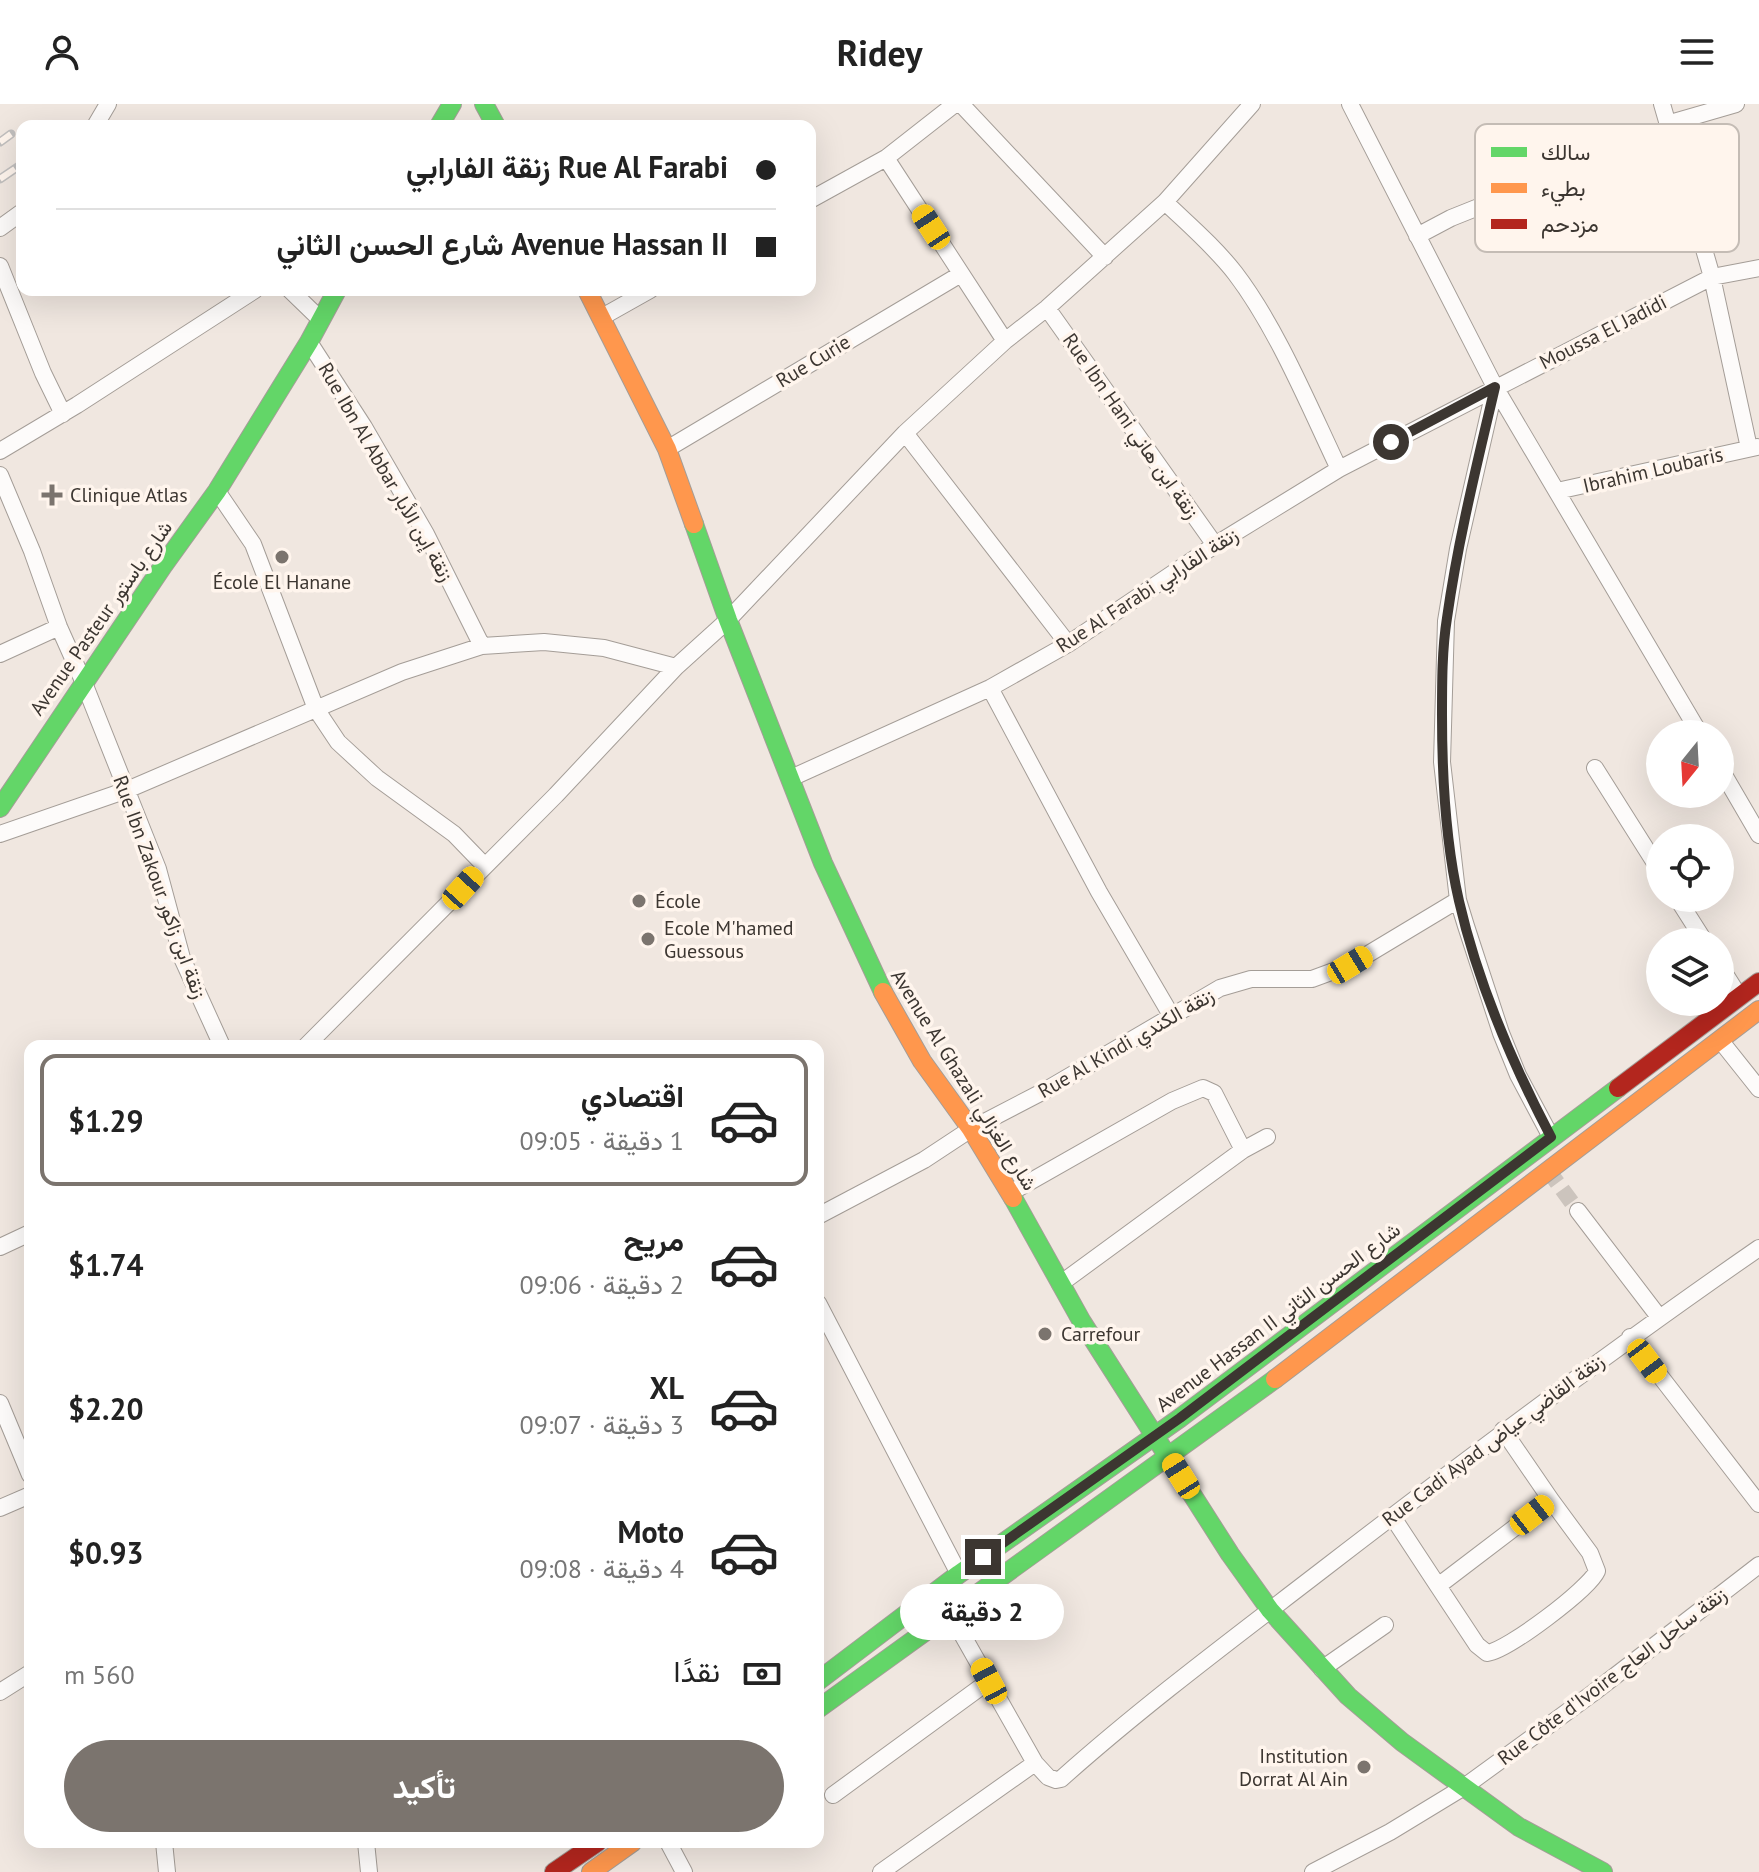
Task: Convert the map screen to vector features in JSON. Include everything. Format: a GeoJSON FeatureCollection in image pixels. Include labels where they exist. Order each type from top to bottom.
{"type":"FeatureCollection","features":[{"type":"Feature","properties":{"kind":"street"},"geometry":{"type":"LineString","coordinates":[[816,197],[886,158],[958,104],[1105,257]]}},
{"type":"Feature","properties":{"kind":"street"},"geometry":{"type":"LineString","coordinates":[[312,1040],[443,911],[676,667],[728,620],[905,433],[1165,202],[1252,104]]}},
{"type":"Feature","properties":{"kind":"street"},"geometry":{"type":"LineString","coordinates":[[1350,104],[1495,387],[1692,720]]}},
{"type":"Feature","properties":{"kind":"street"},"geometry":{"type":"LineString","coordinates":[[1662,104],[1667,124],[1736,104]]}},
{"type":"Feature","properties":{"kind":"street"},"geometry":{"type":"LineString","coordinates":[[886,158],[1005,341]]}},
{"type":"Feature","properties":{"kind":"street"},"geometry":{"type":"LineString","coordinates":[[1165,202],[1215,250],[1249,293],[1294,374],[1339,469]]}},
{"type":"Feature","properties":{"kind":"street"},"geometry":{"type":"LineString","coordinates":[[1417,236],[1475,209]]}},
{"type":"Feature","properties":{"kind":"street"},"geometry":{"type":"LineString","coordinates":[[1704,252],[1754,447]]}},
{"type":"Feature","properties":{"kind":"street"},"geometry":{"type":"LineString","coordinates":[[0,266],[63,414]]}},
{"type":"Feature","properties":{"kind":"street","name":"Moussa El Jadidi"},"geometry":{"type":"LineString","coordinates":[[1495,387],[1712,277],[1759,268]]}},
{"type":"Feature","properties":{"kind":"street","name":"Rue Curie"},"geometry":{"type":"LineString","coordinates":[[667,449],[961,274]]}},
{"type":"Feature","properties":{"kind":"street"},"geometry":{"type":"LineString","coordinates":[[0,451],[246,296]]}},
{"type":"Feature","properties":{"kind":"street"},"geometry":{"type":"LineString","coordinates":[[296,296],[321,320]]}},
{"type":"Feature","properties":{"kind":"street","name":"Avenue Pasteur شارع باستور"},"geometry":{"type":"LineString","coordinates":[[0,808],[217,491],[334,296]]}},
{"type":"Feature","properties":{"kind":"street","name":"Avenue Al Ghazali شارع الغزالي"},"geometry":{"type":"LineString","coordinates":[[590,296],[667,449],[728,620],[823,863],[872,973],[922,1061],[971,1129],[1060,1284],[1230,1554],[1270,1610],[1348,1696],[1402,1742],[1519,1827],[1603,1872]]}},
{"type":"Feature","properties":{"kind":"street"},"geometry":{"type":"LineString","coordinates":[[602,317],[639,296]]}},
{"type":"Feature","properties":{"kind":"street","name":"Rue Ibn Hani زنقة ابن هاني"},"geometry":{"type":"LineString","coordinates":[[1047,308],[1215,545]]}},
{"type":"Feature","properties":{"kind":"street","name":"Rue Ibn Al Abbar زنقة إبن الأبار"},"geometry":{"type":"LineString","coordinates":[[309,342],[364,427],[426,534],[482,646]]}},
{"type":"Feature","properties":{"kind":"street"},"geometry":{"type":"LineString","coordinates":[[1495,387],[1458,549],[1446,621],[1442,762],[1458,900],[1501,1033],[1518,1075],[1551,1137]]}},
{"type":"Feature","properties":{"kind":"street","name":"Rue Al Farabi زنقة الفارابي"},"geometry":{"type":"LineString","coordinates":[[791,778],[990,688],[1068,644],[1215,545],[1339,469],[1495,387]]}},
{"type":"Feature","properties":{"kind":"street"},"geometry":{"type":"LineString","coordinates":[[905,433],[1068,644]]}},
{"type":"Feature","properties":{"kind":"street","name":"Ibrahim Loubaris"},"geometry":{"type":"LineString","coordinates":[[1557,491],[1754,447]]}},
{"type":"Feature","properties":{"kind":"street","name":"Rue Ibn Zakour زنقة ابن زاكور"},"geometry":{"type":"LineString","coordinates":[[0,475],[127,790],[166,895],[182,958],[219,1040]]}},
{"type":"Feature","properties":{"kind":"street"},"geometry":{"type":"LineString","coordinates":[[217,491],[253,544],[316,709],[338,742],[358,762],[454,834],[484,865]]}},
{"type":"Feature","properties":{"kind":"street"},"geometry":{"type":"LineString","coordinates":[[0,654],[59,627]]}},
{"type":"Feature","properties":{"kind":"street"},"geometry":{"type":"LineString","coordinates":[[0,834],[127,790],[402,672],[482,646],[544,642],[604,648],[676,667]]}},
{"type":"Feature","properties":{"kind":"street"},"geometry":{"type":"LineString","coordinates":[[990,688],[1099,892],[1171,1015]]}},
{"type":"Feature","properties":{"kind":"street"},"geometry":{"type":"LineString","coordinates":[[1595,768],[1646,849]]}},
{"type":"Feature","properties":{"kind":"street"},"geometry":{"type":"LineString","coordinates":[[1734,792],[1759,835]]}},
{"type":"Feature","properties":{"kind":"street","name":"Rue Al Kindi زنقة الكندي"},"geometry":{"type":"LineString","coordinates":[[824,1213],[924,1160],[971,1129],[1046,1090],[1220,988],[1251,979],[1312,979],[1333,972],[1350,965],[1458,900]]}},
{"type":"Feature","properties":{"kind":"street","name":"Avenue Hassan II شارع الحسن الثاني"},"geometry":{"type":"LineString","coordinates":[[824,1676],[959,1574],[1156,1436],[1759,982]]}},
{"type":"Feature","properties":{"kind":"street"},"geometry":{"type":"LineString","coordinates":[[1734,988],[1739,996]]}},
{"type":"Feature","properties":{"kind":"street"},"geometry":{"type":"LineString","coordinates":[[824,1705],[1270,1383],[1759,1010]]}},
{"type":"Feature","properties":{"kind":"street"},"geometry":{"type":"LineString","coordinates":[[1720,1040],[1759,1089]]}},
{"type":"Feature","properties":{"kind":"street"},"geometry":{"type":"LineString","coordinates":[[1010,1193],[1196,1089],[1207,1088],[1214,1093],[1243,1150]]}},
{"type":"Feature","properties":{"kind":"street"},"geometry":{"type":"LineString","coordinates":[[1060,1284],[1243,1150],[1267,1137]]}},
{"type":"Feature","properties":{"kind":"street"},"geometry":{"type":"LineString","coordinates":[[1578,1211],[1659,1317]]}},
{"type":"Feature","properties":{"kind":"street"},"geometry":{"type":"LineString","coordinates":[[0,1247],[24,1236]]}},
{"type":"Feature","properties":{"kind":"street","name":"Rue Cadi Ayad زنقة القاضي عياض"},"geometry":{"type":"LineString","coordinates":[[1035,1763],[1048,1777],[1061,1779],[1270,1610],[1503,1430],[1759,1248]]}},
{"type":"Feature","properties":{"kind":"street"},"geometry":{"type":"LineString","coordinates":[[824,1315],[959,1574]]}},
{"type":"Feature","properties":{"kind":"street"},"geometry":{"type":"LineString","coordinates":[[1630,1337],[1759,1504]]}},
{"type":"Feature","properties":{"kind":"street"},"geometry":{"type":"LineString","coordinates":[[0,1403],[24,1461]]}},
{"type":"Feature","properties":{"kind":"street"},"geometry":{"type":"LineString","coordinates":[[1392,1516],[1477,1645],[1487,1653],[1504,1648],[1550,1614],[1591,1580],[1597,1571],[1590,1553],[1503,1430]]}},
{"type":"Feature","properties":{"kind":"street"},"geometry":{"type":"LineString","coordinates":[[0,1508],[24,1498]]}},
{"type":"Feature","properties":{"kind":"street"},"geometry":{"type":"LineString","coordinates":[[1438,1586],[1551,1500]]}},
{"type":"Feature","properties":{"kind":"street","name":"Rue Côte d'Ivoire زنقة ساحل العاج"},"geometry":{"type":"LineString","coordinates":[[1313,1872],[1390,1832],[1464,1787],[1593,1693],[1759,1565]]}},
{"type":"Feature","properties":{"kind":"street"},"geometry":{"type":"LineString","coordinates":[[881,1872],[1035,1763],[950,1613]]}},
{"type":"Feature","properties":{"kind":"street"},"geometry":{"type":"LineString","coordinates":[[1322,1669],[1385,1625]]}},
{"type":"Feature","properties":{"kind":"street"},"geometry":{"type":"LineString","coordinates":[[0,1692],[24,1677]]}},
{"type":"Feature","properties":{"kind":"street"},"geometry":{"type":"LineString","coordinates":[[833,1795],[989,1681]]}},
{"type":"Feature","properties":{"kind":"street"},"geometry":{"type":"LineString","coordinates":[[165,1848],[167,1872]]}},
{"type":"Feature","properties":{"kind":"street"},"geometry":{"type":"LineString","coordinates":[[367,1848],[369,1872]]}},
{"type":"Feature","properties":{"kind":"street"},"geometry":{"type":"LineString","coordinates":[[554,1872],[589,1848]]}},
{"type":"Feature","properties":{"kind":"street"},"geometry":{"type":"LineString","coordinates":[[591,1872],[625,1848]]}},
{"type":"Feature","properties":{"kind":"street"},"geometry":{"type":"LineString","coordinates":[[671,1848],[684,1872]]}},
{"type":"Feature","properties":{"kind":"tunnel"},"geometry":{"type":"LineString","coordinates":[[1548,1170],[1578,1211]]}},
{"type":"Feature","properties":{"kind":"railway"},"geometry":{"type":"LineString","coordinates":[[0,142],[11,134]]}},
{"type":"Feature","properties":{"kind":"railway"},"geometry":{"type":"LineString","coordinates":[[0,179],[16,168]]}},
{"type":"Feature","properties":{"kind":"traffic: fast"},"geometry":{"type":"LineString","coordinates":[[443,120],[452,104]]}},
{"type":"Feature","properties":{"kind":"traffic: fast"},"geometry":{"type":"LineString","coordinates":[[484,104],[493,120]]}},
{"type":"Feature","properties":{"kind":"traffic: fast"},"geometry":{"type":"LineString","coordinates":[[0,808],[217,491],[334,296]]}},
{"type":"Feature","properties":{"kind":"traffic: fast"},"geometry":{"type":"LineString","coordinates":[[694,524],[823,863],[883,992]]}},
{"type":"Feature","properties":{"kind":"traffic: fast"},"geometry":{"type":"LineString","coordinates":[[824,1676],[959,1574],[1180,1418],[1618,1088]]}},
{"type":"Feature","properties":{"kind":"traffic: fast"},"geometry":{"type":"LineString","coordinates":[[1013,1198],[1082,1322],[1230,1554],[1270,1610],[1348,1696],[1402,1742],[1519,1827],[1603,1872]]}},
{"type":"Feature","properties":{"kind":"traffic: fast"},"geometry":{"type":"LineString","coordinates":[[824,1705],[1275,1379]]}},
{"type":"Feature","properties":{"kind":"traffic: slow"},"geometry":{"type":"LineString","coordinates":[[590,296],[667,449],[694,524]]}},
{"type":"Feature","properties":{"kind":"traffic: slow"},"geometry":{"type":"LineString","coordinates":[[883,992],[922,1061],[971,1129],[1013,1198]]}},
{"type":"Feature","properties":{"kind":"traffic: slow"},"geometry":{"type":"LineString","coordinates":[[1275,1379],[1759,1010]]}},
{"type":"Feature","properties":{"kind":"traffic: slow"},"geometry":{"type":"LineString","coordinates":[[591,1872],[625,1848]]}},
{"type":"Feature","properties":{"kind":"traffic: jam"},"geometry":{"type":"LineString","coordinates":[[1618,1088],[1759,982]]}},
{"type":"Feature","properties":{"kind":"traffic: jam"},"geometry":{"type":"LineString","coordinates":[[554,1872],[589,1848]]}},
{"type":"Feature","properties":{"kind":"place","name":"Clinique Atlas"},"geometry":{"type":"Point","coordinates":[52,495]}},
{"type":"Feature","properties":{"kind":"place","name":"École El Hanane"},"geometry":{"type":"Point","coordinates":[282,557]}},
{"type":"Feature","properties":{"kind":"place","name":"École"},"geometry":{"type":"Point","coordinates":[639,901]}},
{"type":"Feature","properties":{"kind":"place","name":"Ecole M'hamed Guessous"},"geometry":{"type":"Point","coordinates":[648,939]}},
{"type":"Feature","properties":{"kind":"place","name":"Carrefour"},"geometry":{"type":"Point","coordinates":[1045,1334]}},
{"type":"Feature","properties":{"kind":"place","name":"Institution Dorrat Al Ain"},"geometry":{"type":"Point","coordinates":[1364,1767]}},
{"type":"Feature","properties":{"kind":"route"},"geometry":{"type":"LineString","coordinates":[[983,1557],[1180,1418],[1551,1137],[1518,1075],[1501,1033],[1458,900],[1442,762],[1446,621],[1458,549],[1495,387],[1391,442]]}}]}
